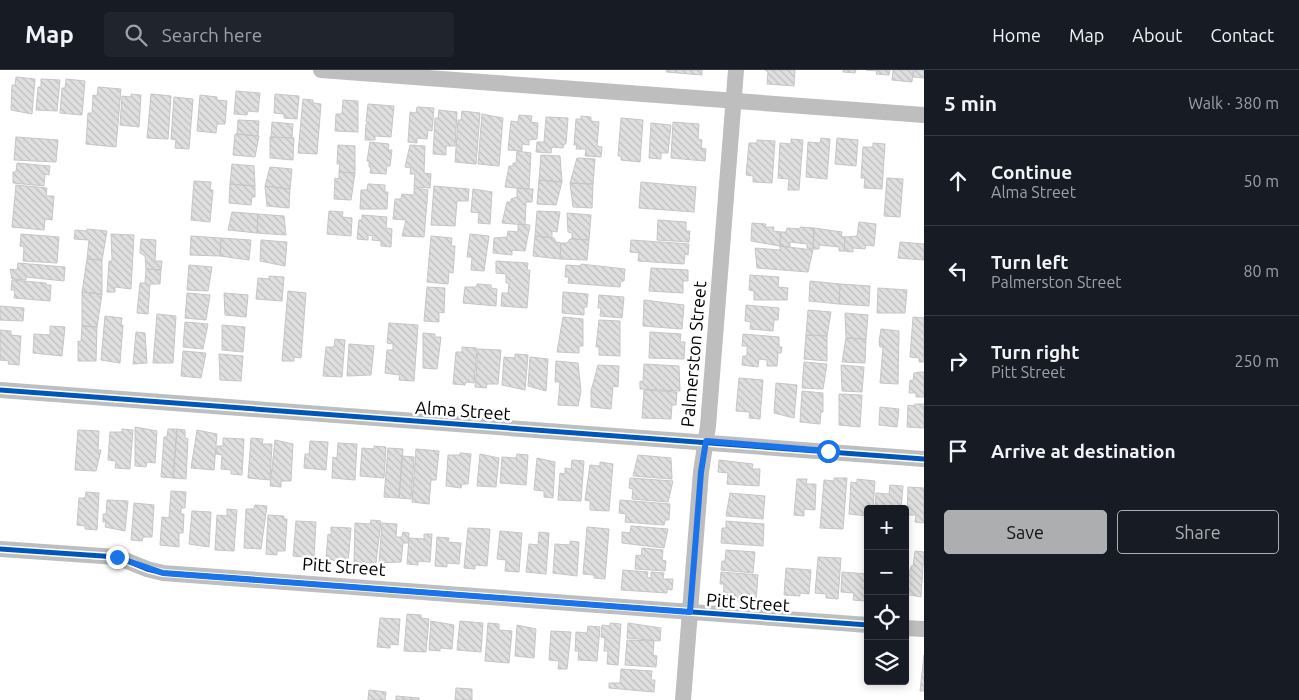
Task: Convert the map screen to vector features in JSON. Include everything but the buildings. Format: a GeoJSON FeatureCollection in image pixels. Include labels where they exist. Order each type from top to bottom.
{"type":"FeatureCollection","features":[{"type":"Feature","properties":{"kind":"street"},"geometry":{"type":"LineString","coordinates":[[322,70],[924,115]]}},
{"type":"Feature","properties":{"kind":"street","name":"Palmerston Street"},"geometry":{"type":"LineString","coordinates":[[683,700],[736,70]]}},
{"type":"Feature","properties":{"kind":"street","name":"Alma Street"},"geometry":{"type":"LineString","coordinates":[[0,390],[706,441],[924,459]]}},
{"type":"Feature","properties":{"kind":"street","name":"Pitt Street"},"geometry":{"type":"LineString","coordinates":[[0,549],[117,557],[163,573],[864,625]]}},
{"type":"Feature","properties":{"kind":"street"},"geometry":{"type":"LineString","coordinates":[[909,628],[924,629]]}},
{"type":"Feature","properties":{"kind":"cycle path"},"geometry":{"type":"LineString","coordinates":[[0,390],[924,459]]}},
{"type":"Feature","properties":{"kind":"cycle path"},"geometry":{"type":"LineString","coordinates":[[0,549],[117,557],[163,573],[864,625]]}},
{"type":"Feature","properties":{"kind":"route"},"geometry":{"type":"LineString","coordinates":[[117,557],[163,573],[690,612],[701,472],[706,441],[828,451]]}}]}
